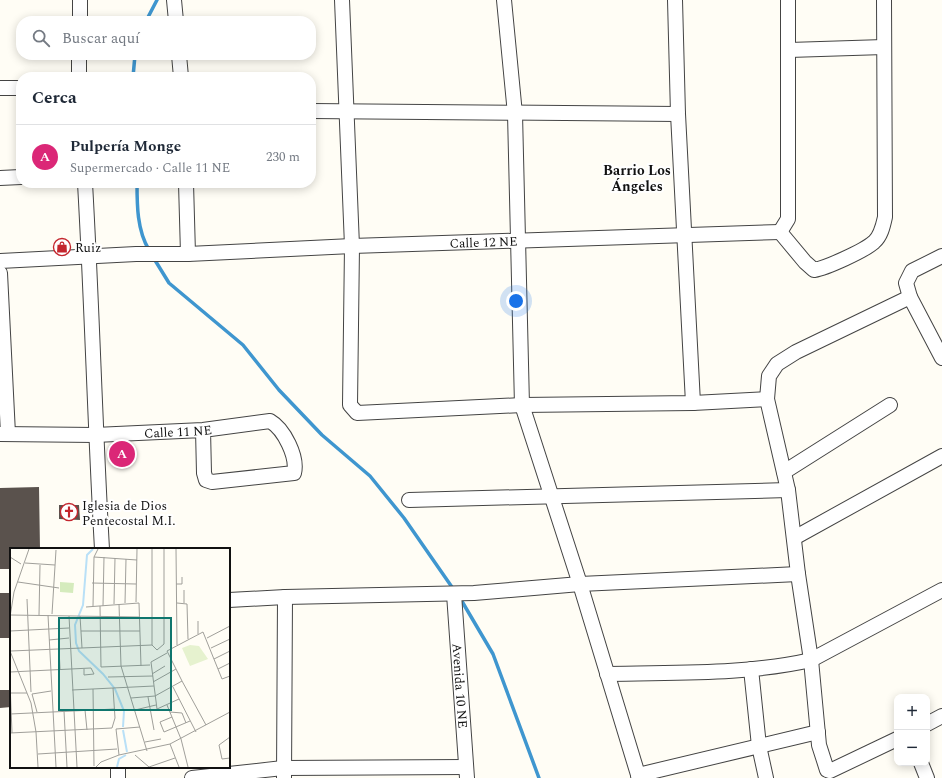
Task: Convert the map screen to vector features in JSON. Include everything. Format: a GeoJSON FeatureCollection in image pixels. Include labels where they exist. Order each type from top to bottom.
{"type":"FeatureCollection","features":[{"type":"Feature","properties":{"kind":"street"},"geometry":{"type":"LineString","coordinates":[[80,0],[80,16]]}},
{"type":"Feature","properties":{"kind":"street"},"geometry":{"type":"LineString","coordinates":[[174,0],[176,16]]}},
{"type":"Feature","properties":{"kind":"street"},"geometry":{"type":"LineString","coordinates":[[342,0],[345,112],[352,246],[350,405],[353,411],[357,414],[522,406],[693,403],[767,399]]}},
{"type":"Feature","properties":{"kind":"street"},"geometry":{"type":"LineString","coordinates":[[504,0],[515,114],[522,406],[550,496],[580,584],[639,776],[818,732]]}},
{"type":"Feature","properties":{"kind":"street"},"geometry":{"type":"LineString","coordinates":[[675,0],[678,114],[693,403]]}},
{"type":"Feature","properties":{"kind":"street"},"geometry":{"type":"LineString","coordinates":[[788,0],[788,219],[780,232],[805,262],[814,270],[825,269],[874,242],[882,230],[885,217],[884,0]]}},
{"type":"Feature","properties":{"kind":"street"},"geometry":{"type":"LineString","coordinates":[[789,50],[884,48]]}},
{"type":"Feature","properties":{"kind":"street"},"geometry":{"type":"LineString","coordinates":[[79,60],[79,72]]}},
{"type":"Feature","properties":{"kind":"street"},"geometry":{"type":"LineString","coordinates":[[179,60],[181,72]]}},
{"type":"Feature","properties":{"kind":"street"},"geometry":{"type":"LineString","coordinates":[[0,88],[16,88]]}},
{"type":"Feature","properties":{"kind":"street"},"geometry":{"type":"LineString","coordinates":[[316,111],[515,114],[678,114]]}},
{"type":"Feature","properties":{"kind":"street"},"geometry":{"type":"LineString","coordinates":[[0,178],[16,177]]}},
{"type":"Feature","properties":{"kind":"street"},"geometry":{"type":"LineString","coordinates":[[85,188],[95,435],[102,548]]}},
{"type":"Feature","properties":{"kind":"street"},"geometry":{"type":"LineString","coordinates":[[186,188],[188,254]]}},
{"type":"Feature","properties":{"kind":"street","name":"Calle 12 NE"},"geometry":{"type":"LineString","coordinates":[[89,256],[188,254],[352,246],[780,232]]}},
{"type":"Feature","properties":{"kind":"street"},"geometry":{"type":"LineString","coordinates":[[0,261],[89,256]]}},
{"type":"Feature","properties":{"kind":"street"},"geometry":{"type":"LineString","coordinates":[[942,256],[912,271],[906,283],[910,296],[942,358]]}},
{"type":"Feature","properties":{"kind":"street"},"geometry":{"type":"LineString","coordinates":[[0,273],[4,434]]}},
{"type":"Feature","properties":{"kind":"street"},"geometry":{"type":"LineString","coordinates":[[894,740],[830,772],[827,770],[819,745],[811,660],[798,574],[788,490],[767,399],[769,376],[777,364],[796,352],[910,296]]}},
{"type":"Feature","properties":{"kind":"street"},"geometry":{"type":"LineString","coordinates":[[784,472],[890,405]]}},
{"type":"Feature","properties":{"kind":"street","name":"Calle 11 NE"},"geometry":{"type":"LineString","coordinates":[[4,434],[95,435],[203,430],[270,421],[277,425],[295,457],[296,465],[294,473],[212,482],[206,480],[204,473],[203,430]]}},
{"type":"Feature","properties":{"kind":"street"},"geometry":{"type":"LineString","coordinates":[[794,538],[942,456]]}},
{"type":"Feature","properties":{"kind":"street"},"geometry":{"type":"LineString","coordinates":[[409,500],[788,490]]}},
{"type":"Feature","properties":{"kind":"street"},"geometry":{"type":"LineString","coordinates":[[230,600],[286,597],[474,593],[580,584],[798,574]]}},
{"type":"Feature","properties":{"kind":"street"},"geometry":{"type":"LineString","coordinates":[[607,674],[751,669],[790,665],[811,660],[942,590]]}},
{"type":"Feature","properties":{"kind":"street","name":"Avenida 10 NE"},"geometry":{"type":"LineString","coordinates":[[447,594],[467,772]]}},
{"type":"Feature","properties":{"kind":"street"},"geometry":{"type":"LineString","coordinates":[[284,773],[286,597]]}},
{"type":"Feature","properties":{"kind":"street"},"geometry":{"type":"LineString","coordinates":[[751,669],[759,746],[766,778]]}},
{"type":"Feature","properties":{"kind":"street"},"geometry":{"type":"LineString","coordinates":[[930,722],[942,716]]}},
{"type":"Feature","properties":{"kind":"street"},"geometry":{"type":"LineString","coordinates":[[922,766],[927,778]]}},
{"type":"Feature","properties":{"kind":"street"},"geometry":{"type":"LineString","coordinates":[[192,778],[284,773],[467,772]]}},
{"type":"Feature","properties":{"kind":"building"},"geometry":{"type":"Polygon","coordinates":[[[39,487],[40,548],[10,548],[10,569],[0,569],[0,488],[39,487]]]}},
{"type":"Feature","properties":{"kind":"building","name":"Iglesia de Dios Pentecostal M.I."},"geometry":{"type":"Polygon","coordinates":[[[59,505],[79,505],[80,520],[59,519],[59,505]]]}},
{"type":"Feature","properties":{"kind":"building"},"geometry":{"type":"Polygon","coordinates":[[[0,593],[10,593],[10,638],[0,638],[0,593]]]}},
{"type":"Feature","properties":{"kind":"building"},"geometry":{"type":"Polygon","coordinates":[[[0,690],[10,690],[10,707],[0,708],[0,690]]]}},
{"type":"Feature","properties":{"kind":"waterway"},"geometry":{"type":"LineString","coordinates":[[149,16],[157,0]]}},
{"type":"Feature","properties":{"kind":"waterway"},"geometry":{"type":"LineString","coordinates":[[133,72],[135,60]]}},
{"type":"Feature","properties":{"kind":"waterway"},"geometry":{"type":"LineString","coordinates":[[137,188],[140,226],[149,250]]}},
{"type":"Feature","properties":{"kind":"waterway"},"geometry":{"type":"LineString","coordinates":[[153,257],[169,283],[243,345],[279,390],[322,435],[370,476],[404,518],[454,590]]}},
{"type":"Feature","properties":{"kind":"waterway"},"geometry":{"type":"LineString","coordinates":[[460,598],[493,654],[539,778]]}},
{"type":"Feature","properties":{"kind":"place","name":"Ruiz"},"geometry":{"type":"Point","coordinates":[62,247]}},
{"type":"Feature","properties":{"kind":"place","name":"Pulpería Monge"},"geometry":{"type":"Point","coordinates":[122,454]}},
{"type":"Feature","properties":{"kind":"place","name":"Iglesia de Dios Pentecostal M.I."},"geometry":{"type":"Point","coordinates":[69,512]}},
{"type":"Feature","properties":{"kind":"district","name":"Barrio Los Ángeles"},"geometry":{"type":"Point","coordinates":[637,178]}}]}
